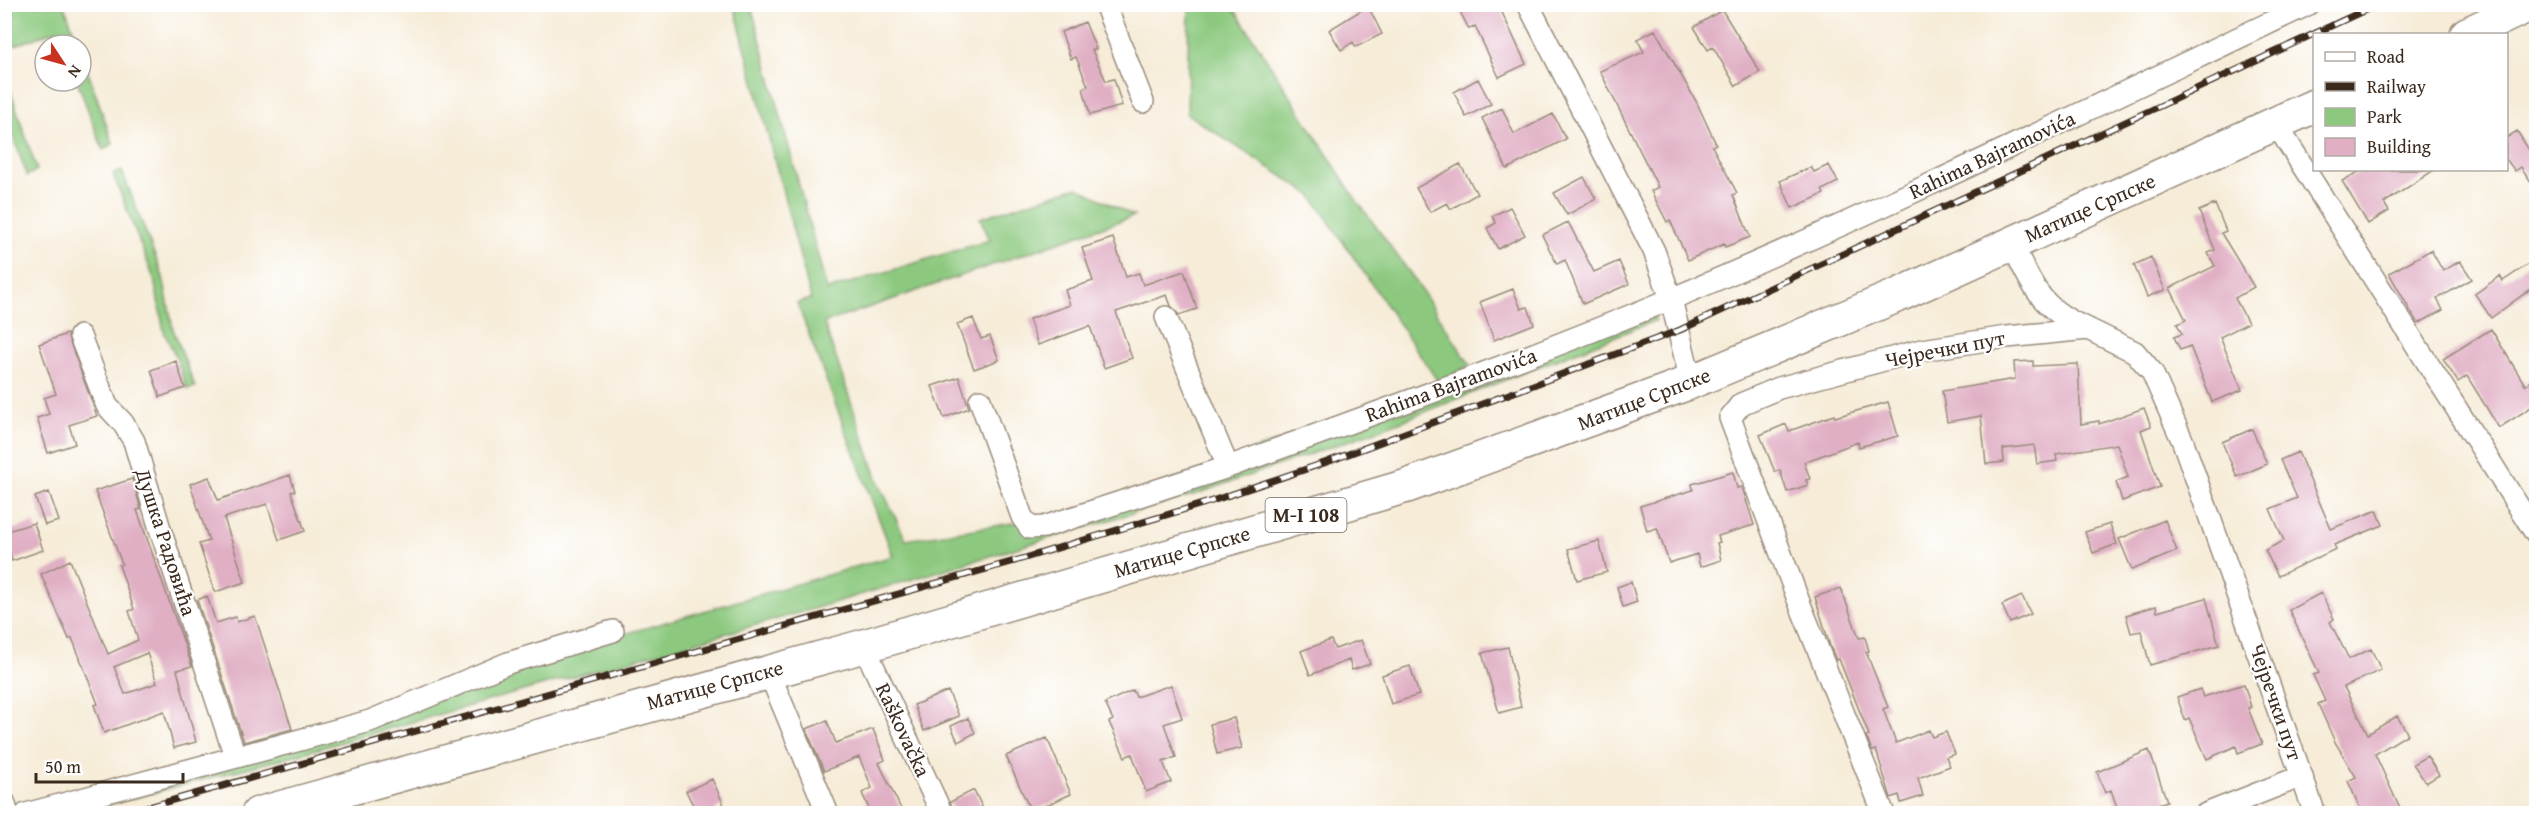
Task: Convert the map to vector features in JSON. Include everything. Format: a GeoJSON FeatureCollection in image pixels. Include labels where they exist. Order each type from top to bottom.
{"type":"FeatureCollection","features":[{"type":"Feature","properties":{"kind":"main road"},"geometry":{"type":"LineString","coordinates":[[2470,33],[2531,4]]}},
{"type":"Feature","properties":{"kind":"main road","name":"Матице Српске"},"geometry":{"type":"LineString","coordinates":[[258,813],[307,807],[768,670],[864,646],[1407,486],[1691,382],[2012,244],[2313,106]]}},
{"type":"Feature","properties":{"kind":"street"},"geometry":{"type":"LineString","coordinates":[[1105,4],[1143,102]]}},
{"type":"Feature","properties":{"kind":"street"},"geometry":{"type":"LineString","coordinates":[[1528,4],[1654,251],[1671,299],[1691,382]]}},
{"type":"Feature","properties":{"kind":"street","name":"Rahima Bajramovića"},"geometry":{"type":"LineString","coordinates":[[980,400],[1022,517],[1030,528],[1044,527],[1228,467],[1543,351],[1671,299],[1896,201],[2309,4]]}},
{"type":"Feature","properties":{"kind":"street"},"geometry":{"type":"LineString","coordinates":[[2276,124],[2536,534]]}},
{"type":"Feature","properties":{"kind":"street"},"geometry":{"type":"LineString","coordinates":[[2012,244],[2030,280],[2050,307],[2062,318],[2088,329]]}},
{"type":"Feature","properties":{"kind":"street"},"geometry":{"type":"LineString","coordinates":[[1166,317],[1228,467]]}},
{"type":"Feature","properties":{"kind":"street","name":"Чејречки пут"},"geometry":{"type":"LineString","coordinates":[[1884,813],[1799,602],[1730,418],[1741,404],[1779,388],[1922,350],[2007,337],[2088,329],[2135,352],[2152,372],[2183,442],[2315,813]]}},
{"type":"Feature","properties":{"kind":"street","name":"Душка Радовића"},"geometry":{"type":"LineString","coordinates":[[80,336],[107,406],[123,423],[134,441],[160,529],[236,756]]}},
{"type":"Feature","properties":{"kind":"street"},"geometry":{"type":"LineString","coordinates":[[26,813],[370,721],[508,663],[613,631]]}},
{"type":"Feature","properties":{"kind":"street","name":"Raškovačka"},"geometry":{"type":"LineString","coordinates":[[864,646],[942,813]]}},
{"type":"Feature","properties":{"kind":"street"},"geometry":{"type":"LineString","coordinates":[[768,670],[828,813]]}},
{"type":"Feature","properties":{"kind":"street","name":"Чејречки пут"},"geometry":{"type":"LineString","coordinates":[[2206,813],[2302,776]]}},
{"type":"Feature","properties":{"kind":"street"},"geometry":{"type":"LineString","coordinates":[[4,802],[8,813]]}},
{"type":"Feature","properties":{"kind":"green space"},"geometry":{"type":"Polygon","coordinates":[[[64,5],[74,33],[58,33],[57,30],[49,33],[33,33],[33,39],[5,49],[5,7],[64,5]]]}},
{"type":"Feature","properties":{"kind":"green space"},"geometry":{"type":"Polygon","coordinates":[[[734,5],[751,5],[827,290],[990,240],[980,218],[1077,187],[1134,216],[824,323],[878,481],[906,540],[1030,520],[1033,531],[1649,306],[1656,320],[1379,430],[1196,494],[813,609],[285,758],[76,813],[46,814],[490,673],[893,556],[797,303],[811,299],[734,5]]]}},
{"type":"Feature","properties":{"kind":"green space"},"geometry":{"type":"Polygon","coordinates":[[[1189,5],[1232,5],[1355,198],[1415,280],[1470,365],[1439,383],[1311,195],[1187,114],[1189,5]]]}},
{"type":"Feature","properties":{"kind":"green space"},"geometry":{"type":"Polygon","coordinates":[[[5,75],[37,170],[27,176],[5,113],[5,75]]]}},
{"type":"Feature","properties":{"kind":"green space"},"geometry":{"type":"Polygon","coordinates":[[[93,86],[113,144],[103,150],[82,93],[93,93],[93,86]]]}},
{"type":"Feature","properties":{"kind":"green space"},"geometry":{"type":"Polygon","coordinates":[[[122,171],[163,277],[173,329],[195,387],[187,389],[178,361],[164,332],[154,279],[113,174],[122,171]]]}},
{"type":"Feature","properties":{"kind":"building"},"geometry":{"type":"Polygon","coordinates":[[[1456,4],[1498,4],[1526,64],[1499,77],[1475,26],[1469,29],[1456,4]]]}},
{"type":"Feature","properties":{"kind":"building"},"geometry":{"type":"Polygon","coordinates":[[[1368,6],[1382,34],[1356,47],[1353,42],[1341,50],[1329,30],[1368,6]]]}},
{"type":"Feature","properties":{"kind":"building"},"geometry":{"type":"Polygon","coordinates":[[[1722,10],[1760,72],[1736,86],[1713,47],[1708,50],[1694,27],[1722,10]]]}},
{"type":"Feature","properties":{"kind":"building"},"geometry":{"type":"Polygon","coordinates":[[[1085,22],[1096,49],[1092,50],[1106,81],[1114,79],[1122,106],[1090,115],[1083,88],[1088,86],[1076,57],[1071,59],[1061,32],[1085,22]]]}},
{"type":"Feature","properties":{"kind":"building"},"geometry":{"type":"Polygon","coordinates":[[[1655,30],[1696,101],[1716,144],[1712,146],[1737,193],[1733,195],[1750,237],[1725,247],[1724,244],[1688,260],[1670,220],[1667,222],[1651,191],[1658,187],[1600,71],[1644,52],[1637,39],[1655,30]]]}},
{"type":"Feature","properties":{"kind":"building"},"geometry":{"type":"Polygon","coordinates":[[[1478,79],[1491,104],[1466,117],[1454,92],[1478,79]]]}},
{"type":"Feature","properties":{"kind":"building"},"geometry":{"type":"Polygon","coordinates":[[[1502,108],[1514,134],[1553,114],[1566,139],[1507,169],[1482,118],[1502,108]]]}},
{"type":"Feature","properties":{"kind":"building"},"geometry":{"type":"Polygon","coordinates":[[[2517,131],[2536,161],[2536,189],[2521,167],[2515,171],[2508,162],[2508,137],[2517,131]]]}},
{"type":"Feature","properties":{"kind":"building"},"geometry":{"type":"Polygon","coordinates":[[[1460,164],[1477,194],[1451,209],[1447,203],[1430,212],[1416,188],[1460,164]]]}},
{"type":"Feature","properties":{"kind":"building"},"geometry":{"type":"Polygon","coordinates":[[[1829,165],[1838,182],[1822,190],[1824,194],[1792,208],[1780,181],[1811,167],[1814,172],[1829,165]]]}},
{"type":"Feature","properties":{"kind":"building"},"geometry":{"type":"Polygon","coordinates":[[[2360,171],[2432,171],[2384,203],[2389,211],[2368,224],[2342,181],[2360,171]]]}},
{"type":"Feature","properties":{"kind":"building"},"geometry":{"type":"Polygon","coordinates":[[[1584,177],[1596,199],[1567,215],[1554,193],[1584,177]]]}},
{"type":"Feature","properties":{"kind":"building"},"geometry":{"type":"Polygon","coordinates":[[[2215,204],[2226,231],[2221,233],[2254,287],[2235,298],[2248,323],[2220,337],[2242,390],[2212,402],[2190,346],[2180,350],[2174,337],[2182,334],[2177,324],[2186,320],[2170,288],[2215,266],[2208,253],[2215,250],[2199,211],[2215,204]]]}},
{"type":"Feature","properties":{"kind":"building"},"geometry":{"type":"Polygon","coordinates":[[[1510,207],[1525,235],[1498,249],[1487,228],[1496,223],[1492,216],[1510,207]]]}},
{"type":"Feature","properties":{"kind":"building"},"geometry":{"type":"Polygon","coordinates":[[[1568,222],[1594,272],[1619,261],[1629,284],[1583,304],[1565,260],[1557,264],[1542,235],[1568,222]]]}},
{"type":"Feature","properties":{"kind":"building"},"geometry":{"type":"Polygon","coordinates":[[[1113,238],[1126,277],[1139,273],[1143,285],[1184,271],[1197,309],[1179,315],[1171,306],[1167,295],[1116,312],[1132,358],[1104,368],[1090,326],[1038,345],[1029,319],[1070,305],[1065,290],[1093,281],[1082,248],[1113,238]]]}},
{"type":"Feature","properties":{"kind":"building"},"geometry":{"type":"Polygon","coordinates":[[[2431,250],[2443,271],[2460,261],[2472,279],[2437,299],[2443,310],[2418,324],[2389,273],[2431,250]]]}},
{"type":"Feature","properties":{"kind":"building"},"geometry":{"type":"Polygon","coordinates":[[[2151,257],[2165,290],[2147,297],[2134,265],[2151,257]]]}},
{"type":"Feature","properties":{"kind":"building"},"geometry":{"type":"Polygon","coordinates":[[[2536,259],[2536,285],[2491,318],[2475,294],[2500,276],[2503,281],[2536,259]]]}},
{"type":"Feature","properties":{"kind":"building"},"geometry":{"type":"Polygon","coordinates":[[[1513,289],[1521,309],[1528,307],[1534,324],[1494,340],[1480,302],[1513,289]]]}},
{"type":"Feature","properties":{"kind":"building"},"geometry":{"type":"Polygon","coordinates":[[[973,318],[981,339],[990,336],[999,360],[974,369],[957,324],[973,318]]]}},
{"type":"Feature","properties":{"kind":"building"},"geometry":{"type":"Polygon","coordinates":[[[2491,329],[2525,385],[2536,377],[2536,404],[2499,428],[2467,376],[2458,382],[2443,359],[2491,329]]]}},
{"type":"Feature","properties":{"kind":"building"},"geometry":{"type":"Polygon","coordinates":[[[67,334],[97,416],[69,425],[75,444],[48,453],[37,418],[49,414],[44,398],[56,394],[39,344],[67,334]]]}},
{"type":"Feature","properties":{"kind":"building"},"geometry":{"type":"Polygon","coordinates":[[[176,361],[185,388],[160,397],[151,370],[176,361]]]}},
{"type":"Feature","properties":{"kind":"building"},"geometry":{"type":"Polygon","coordinates":[[[2033,361],[2033,366],[2078,364],[2081,424],[2099,421],[2099,424],[2144,408],[2151,426],[2141,430],[2160,487],[2122,501],[2116,482],[2128,477],[2117,444],[2056,454],[2057,461],[2037,464],[2034,445],[2003,449],[2004,462],[1986,464],[1981,416],[1947,422],[1942,391],[2015,379],[2014,362],[2033,361]]]}},
{"type":"Feature","properties":{"kind":"building"},"geometry":{"type":"Polygon","coordinates":[[[959,377],[969,408],[944,418],[932,386],[959,377]]]}},
{"type":"Feature","properties":{"kind":"building"},"geometry":{"type":"Polygon","coordinates":[[[1888,402],[1898,436],[1859,447],[1858,442],[1804,462],[1810,479],[1806,480],[1808,485],[1787,492],[1780,470],[1775,472],[1760,435],[1786,424],[1789,431],[1834,415],[1835,417],[1888,402]]]}},
{"type":"Feature","properties":{"kind":"building"},"geometry":{"type":"Polygon","coordinates":[[[2252,429],[2267,464],[2237,477],[2222,442],[2252,429]]]}},
{"type":"Feature","properties":{"kind":"building"},"geometry":{"type":"Polygon","coordinates":[[[2298,452],[2331,529],[2377,510],[2383,525],[2334,545],[2336,549],[2278,576],[2265,550],[2284,541],[2270,509],[2297,498],[2280,460],[2298,452]]]}},
{"type":"Feature","properties":{"kind":"building"},"geometry":{"type":"Polygon","coordinates":[[[1733,472],[1737,488],[1742,487],[1754,525],[1718,536],[1720,542],[1717,543],[1721,560],[1700,567],[1697,554],[1669,563],[1657,528],[1647,531],[1640,506],[1693,490],[1692,484],[1733,472]]]}},
{"type":"Feature","properties":{"kind":"building"},"geometry":{"type":"Polygon","coordinates":[[[290,475],[295,491],[291,492],[305,531],[279,540],[267,504],[224,518],[245,582],[215,592],[199,544],[209,541],[190,484],[209,477],[218,500],[290,475]]]}},
{"type":"Feature","properties":{"kind":"building"},"geometry":{"type":"Polygon","coordinates":[[[132,479],[141,509],[137,510],[192,666],[177,670],[196,742],[174,748],[164,711],[104,733],[94,705],[98,704],[72,638],[69,639],[41,574],[70,560],[108,654],[138,640],[129,611],[134,609],[119,565],[122,564],[95,491],[132,479]],[[147,653],[114,667],[125,694],[157,683],[147,653]]]}},
{"type":"Feature","properties":{"kind":"building"},"geometry":{"type":"Polygon","coordinates":[[[49,492],[59,521],[45,525],[35,497],[49,492]]]}},
{"type":"Feature","properties":{"kind":"building"},"geometry":{"type":"Polygon","coordinates":[[[2165,520],[2177,551],[2132,570],[2119,539],[2165,520]]]}},
{"type":"Feature","properties":{"kind":"building"},"geometry":{"type":"Polygon","coordinates":[[[34,523],[43,550],[12,561],[4,532],[34,523]]]}},
{"type":"Feature","properties":{"kind":"building"},"geometry":{"type":"Polygon","coordinates":[[[2110,524],[2117,544],[2093,553],[2085,532],[2110,524]]]}},
{"type":"Feature","properties":{"kind":"building"},"geometry":{"type":"Polygon","coordinates":[[[1599,541],[1607,572],[1577,580],[1568,549],[1599,541]]]}},
{"type":"Feature","properties":{"kind":"building"},"geometry":{"type":"Polygon","coordinates":[[[1631,582],[1637,602],[1623,607],[1617,587],[1631,582]]]}},
{"type":"Feature","properties":{"kind":"building"},"geometry":{"type":"Polygon","coordinates":[[[1841,588],[1859,638],[1865,637],[1869,651],[1866,652],[1888,707],[1883,709],[1896,743],[1929,730],[1932,737],[1946,732],[1955,754],[1946,757],[1950,766],[1918,778],[1923,796],[1901,803],[1899,795],[1891,798],[1876,750],[1872,751],[1866,736],[1869,735],[1839,659],[1836,660],[1830,646],[1815,597],[1841,588]]]}},
{"type":"Feature","properties":{"kind":"building"},"geometry":{"type":"Polygon","coordinates":[[[2321,593],[2334,619],[2330,622],[2349,659],[2371,649],[2381,670],[2344,687],[2368,734],[2397,716],[2408,734],[2375,754],[2402,813],[2362,813],[2348,781],[2356,777],[2335,742],[2318,704],[2325,701],[2313,675],[2319,673],[2289,610],[2321,593]]]}},
{"type":"Feature","properties":{"kind":"building"},"geometry":{"type":"Polygon","coordinates":[[[207,596],[216,623],[236,617],[237,622],[255,616],[292,729],[244,742],[197,600],[207,596]]]}},
{"type":"Feature","properties":{"kind":"building"},"geometry":{"type":"Polygon","coordinates":[[[2022,596],[2031,614],[2010,623],[2002,605],[2022,596]]]}},
{"type":"Feature","properties":{"kind":"building"},"geometry":{"type":"Polygon","coordinates":[[[2206,598],[2219,645],[2150,665],[2141,631],[2131,633],[2126,615],[2156,606],[2157,612],[2206,598]]]}},
{"type":"Feature","properties":{"kind":"building"},"geometry":{"type":"Polygon","coordinates":[[[1331,640],[1335,649],[1361,640],[1370,664],[1352,670],[1349,660],[1310,675],[1301,651],[1331,640]]]}},
{"type":"Feature","properties":{"kind":"building"},"geometry":{"type":"Polygon","coordinates":[[[1508,647],[1521,707],[1499,713],[1482,653],[1508,647]]]}},
{"type":"Feature","properties":{"kind":"building"},"geometry":{"type":"Polygon","coordinates":[[[1410,666],[1419,695],[1391,704],[1382,675],[1410,666]]]}},
{"type":"Feature","properties":{"kind":"building"},"geometry":{"type":"Polygon","coordinates":[[[2244,684],[2251,707],[2248,708],[2262,744],[2238,753],[2236,746],[2207,759],[2189,718],[2185,720],[2177,697],[2200,689],[2203,697],[2244,684]]]}},
{"type":"Feature","properties":{"kind":"building"},"geometry":{"type":"Polygon","coordinates":[[[1171,685],[1182,718],[1164,724],[1176,757],[1163,762],[1171,782],[1146,792],[1132,754],[1125,757],[1109,722],[1113,720],[1105,703],[1133,690],[1136,697],[1171,685]]]}},
{"type":"Feature","properties":{"kind":"building"},"geometry":{"type":"Polygon","coordinates":[[[948,691],[959,716],[924,731],[914,705],[948,691]]]}},
{"type":"Feature","properties":{"kind":"building"},"geometry":{"type":"Polygon","coordinates":[[[968,718],[975,733],[958,742],[951,726],[968,718]]]}},
{"type":"Feature","properties":{"kind":"building"},"geometry":{"type":"Polygon","coordinates":[[[1234,718],[1242,748],[1217,754],[1210,724],[1234,718]]]}},
{"type":"Feature","properties":{"kind":"building"},"geometry":{"type":"Polygon","coordinates":[[[827,721],[836,743],[873,729],[885,760],[879,763],[903,813],[871,813],[862,793],[872,788],[859,757],[824,771],[806,729],[827,721]]]}},
{"type":"Feature","properties":{"kind":"building"},"geometry":{"type":"Polygon","coordinates":[[[1047,738],[1071,794],[1031,812],[1006,756],[1047,738]]]}},
{"type":"Feature","properties":{"kind":"building"},"geometry":{"type":"Polygon","coordinates":[[[2149,750],[2167,801],[2152,806],[2154,813],[2119,813],[2111,790],[2105,793],[2097,772],[2149,750]]]}},
{"type":"Feature","properties":{"kind":"building"},"geometry":{"type":"Polygon","coordinates":[[[2427,756],[2439,775],[2426,783],[2413,764],[2427,756]]]}},
{"type":"Feature","properties":{"kind":"building"},"geometry":{"type":"Polygon","coordinates":[[[712,779],[724,805],[715,809],[717,813],[697,813],[686,791],[712,779]]]}},
{"type":"Feature","properties":{"kind":"building"},"geometry":{"type":"Polygon","coordinates":[[[974,790],[985,813],[954,813],[950,802],[974,790]]]}},
{"type":"Feature","properties":{"kind":"railway"},"geometry":{"type":"LineString","coordinates":[[2316,33],[2378,4]]}},
{"type":"Feature","properties":{"kind":"railway"},"geometry":{"type":"LineString","coordinates":[[124,814],[1025,558],[1209,502],[1327,462],[1680,330],[2313,34]]}}]}
